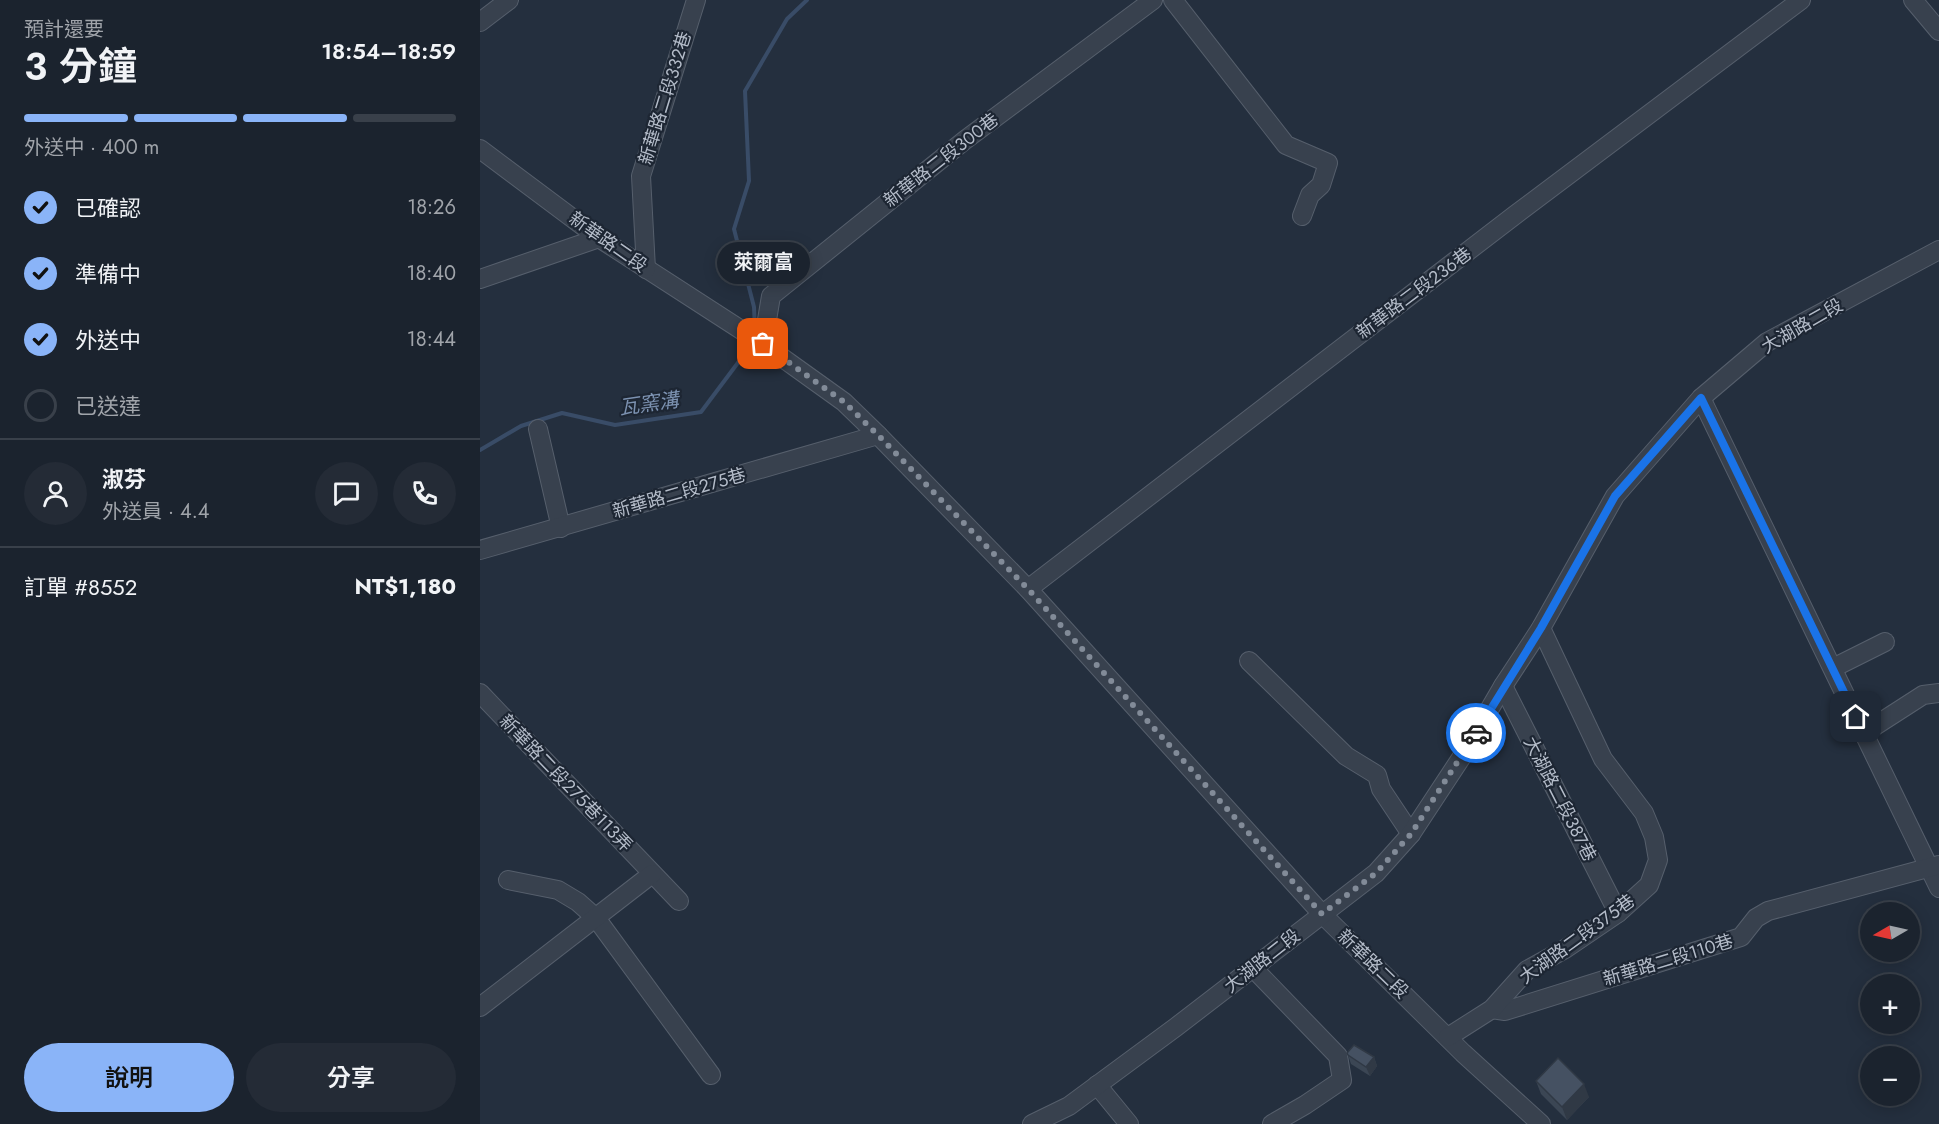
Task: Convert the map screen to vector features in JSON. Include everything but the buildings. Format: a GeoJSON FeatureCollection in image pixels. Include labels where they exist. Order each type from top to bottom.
{"type":"FeatureCollection","features":[{"type":"Feature","properties":{"kind":"street"},"geometry":{"type":"LineString","coordinates":[[480,22],[509,0]]}},
{"type":"Feature","properties":{"kind":"street","name":"新華路二段332巷"},"geometry":{"type":"LineString","coordinates":[[646,269],[641,176],[696,0]]}},
{"type":"Feature","properties":{"kind":"street","name":"新華路二段300巷"},"geometry":{"type":"LineString","coordinates":[[759,342],[771,296],[965,140],[1153,0]]}},
{"type":"Feature","properties":{"kind":"street"},"geometry":{"type":"LineString","coordinates":[[1173,0],[1286,145],[1328,163],[1321,185],[1310,195],[1302,216]]}},
{"type":"Feature","properties":{"kind":"street","name":"新華路二段236巷"},"geometry":{"type":"LineString","coordinates":[[1028,589],[1515,215],[1801,0]]}},
{"type":"Feature","properties":{"kind":"street"},"geometry":{"type":"LineString","coordinates":[[1913,0],[1939,31]]}},
{"type":"Feature","properties":{"kind":"street","name":"新華路二段"},"geometry":{"type":"LineString","coordinates":[[480,149],[599,238],[759,342],[844,402],[1028,589],[1322,914],[1541,1124]]}},
{"type":"Feature","properties":{"kind":"street"},"geometry":{"type":"LineString","coordinates":[[480,279],[599,238]]}},
{"type":"Feature","properties":{"kind":"street","name":"大湖路二段"},"geometry":{"type":"LineString","coordinates":[[1032,1124],[1069,1106],[1254,969],[1376,873],[1411,834],[1461,758],[1503,686],[1541,628],[1615,496],[1701,398],[1767,342],[1939,250]]}},
{"type":"Feature","properties":{"kind":"street"},"geometry":{"type":"LineString","coordinates":[[1701,398],[1864,733],[1934,867],[1939,888]]}},
{"type":"Feature","properties":{"kind":"street"},"geometry":{"type":"LineString","coordinates":[[538,429],[561,528]]}},
{"type":"Feature","properties":{"kind":"street","name":"新華路二段275巷"},"geometry":{"type":"LineString","coordinates":[[480,550],[878,435]]}},
{"type":"Feature","properties":{"kind":"street","name":"大湖路二段375巷"},"geometry":{"type":"LineString","coordinates":[[1448,1037],[1492,1009],[1527,970],[1565,948],[1618,912],[1649,885],[1658,860],[1654,837],[1644,813],[1603,759],[1541,628]]}},
{"type":"Feature","properties":{"kind":"street"},"geometry":{"type":"LineString","coordinates":[[1833,668],[1885,642]]}},
{"type":"Feature","properties":{"kind":"street"},"geometry":{"type":"LineString","coordinates":[[1249,661],[1346,756],[1377,775],[1381,789],[1411,834]]}},
{"type":"Feature","properties":{"kind":"street","name":"大湖路二段387巷"},"geometry":{"type":"LineString","coordinates":[[1503,686],[1618,912]]}},
{"type":"Feature","properties":{"kind":"street","name":"新華路二段275巷113弄"},"geometry":{"type":"LineString","coordinates":[[480,693],[679,901]]}},
{"type":"Feature","properties":{"kind":"street"},"geometry":{"type":"LineString","coordinates":[[1864,733],[1923,695],[1939,693]]}},
{"type":"Feature","properties":{"kind":"street","name":"新華路二段110巷"},"geometry":{"type":"LineString","coordinates":[[1492,1009],[1505,1011],[1741,937],[1756,918],[1768,911],[1934,867]]}},
{"type":"Feature","properties":{"kind":"street"},"geometry":{"type":"LineString","coordinates":[[480,1007],[652,874]]}},
{"type":"Feature","properties":{"kind":"street"},"geometry":{"type":"LineString","coordinates":[[508,880],[558,890],[578,902],[596,918],[711,1075]]}},
{"type":"Feature","properties":{"kind":"street"},"geometry":{"type":"LineString","coordinates":[[1254,969],[1338,1056],[1342,1080],[1272,1124]]}},
{"type":"Feature","properties":{"kind":"street"},"geometry":{"type":"LineString","coordinates":[[1097,1085],[1129,1124]]}},
{"type":"Feature","properties":{"kind":"waterway","name":"瓦窯溝"},"geometry":{"type":"LineString","coordinates":[[755,331],[754,307],[734,229],[749,181],[745,91],[787,19],[807,0]]}},
{"type":"Feature","properties":{"kind":"waterway","name":"瓦窯溝"},"geometry":{"type":"LineString","coordinates":[[480,450],[521,426],[562,413],[615,425],[701,412],[752,344]]}},
{"type":"Feature","properties":{"kind":"way so far"},"geometry":{"type":"LineString","coordinates":[[763,344],[844,402],[878,435],[1028,589],[1322,914],[1376,873],[1411,834],[1476,733]]}},
{"type":"Feature","properties":{"kind":"place","name":"萊爾富"},"geometry":{"type":"Point","coordinates":[763,344]}},
{"type":"Feature","properties":{"kind":"route"},"geometry":{"type":"LineString","coordinates":[[1476,733],[1541,628],[1615,496],[1678,421],[1701,398],[1856,717]]}}]}
